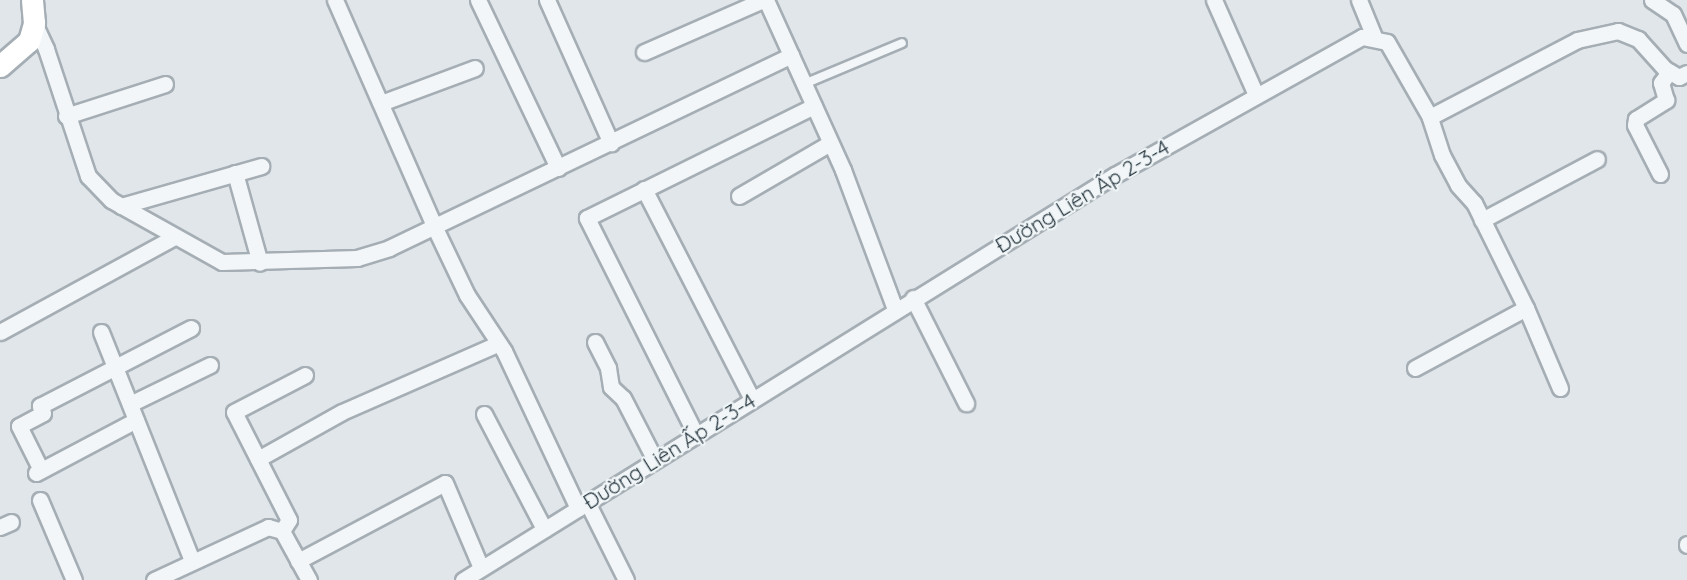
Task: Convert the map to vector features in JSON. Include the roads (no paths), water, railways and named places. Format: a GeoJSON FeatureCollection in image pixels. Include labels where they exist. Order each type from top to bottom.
{"type":"FeatureCollection","features":[{"type":"Feature","properties":{"kind":"street"},"geometry":{"type":"LineString","coordinates":[[32,0],[34,23],[46,49],[66,116],[88,176],[121,206],[222,262],[260,263],[357,258],[435,228],[791,55]]}},
{"type":"Feature","properties":{"kind":"street"},"geometry":{"type":"LineString","coordinates":[[335,0],[435,228],[467,295],[499,343],[583,505],[626,580]]}},
{"type":"Feature","properties":{"kind":"street"},"geometry":{"type":"LineString","coordinates":[[478,0],[558,168]]}},
{"type":"Feature","properties":{"kind":"street"},"geometry":{"type":"LineString","coordinates":[[547,0],[611,143]]}},
{"type":"Feature","properties":{"kind":"street"},"geometry":{"type":"LineString","coordinates":[[644,52],[765,0],[830,143],[895,309]]}},
{"type":"Feature","properties":{"kind":"street"},"geometry":{"type":"LineString","coordinates":[[1214,0],[1256,95]]}},
{"type":"Feature","properties":{"kind":"street"},"geometry":{"type":"LineString","coordinates":[[1359,0],[1375,39],[1387,42],[1430,117],[1448,165],[1482,220],[1526,308],[1560,388]]}},
{"type":"Feature","properties":{"kind":"street"},"geometry":{"type":"LineString","coordinates":[[1652,0],[1673,14],[1687,44]]}},
{"type":"Feature","properties":{"kind":"street"},"geometry":{"type":"LineString","coordinates":[[0,66],[29,41],[34,23]]}},
{"type":"Feature","properties":{"kind":"street"},"geometry":{"type":"LineString","coordinates":[[1430,117],[1577,40],[1618,31],[1638,39],[1669,72],[1679,77],[1687,73]]}},
{"type":"Feature","properties":{"kind":"street","name":"Đường Liên Ấp 2-3-4"},"geometry":{"type":"LineString","coordinates":[[474,575],[895,309],[1114,175],[1362,37],[1375,39]]}},
{"type":"Feature","properties":{"kind":"street"},"geometry":{"type":"LineString","coordinates":[[381,103],[475,68]]}},
{"type":"Feature","properties":{"kind":"street"},"geometry":{"type":"LineString","coordinates":[[1660,174],[1635,125],[1636,119],[1666,100],[1661,84],[1669,72]]}},
{"type":"Feature","properties":{"kind":"street"},"geometry":{"type":"LineString","coordinates":[[66,116],[165,84]]}},
{"type":"Feature","properties":{"kind":"street"},"geometry":{"type":"LineString","coordinates":[[696,435],[587,218],[814,106]]}},
{"type":"Feature","properties":{"kind":"street"},"geometry":{"type":"LineString","coordinates":[[739,196],[830,143]]}},
{"type":"Feature","properties":{"kind":"street"},"geometry":{"type":"LineString","coordinates":[[1482,220],[1597,159]]}},
{"type":"Feature","properties":{"kind":"street"},"geometry":{"type":"LineString","coordinates":[[121,206],[261,166]]}},
{"type":"Feature","properties":{"kind":"street"},"geometry":{"type":"LineString","coordinates":[[234,173],[260,263]]}},
{"type":"Feature","properties":{"kind":"street"},"geometry":{"type":"LineString","coordinates":[[644,189],[752,399]]}},
{"type":"Feature","properties":{"kind":"street"},"geometry":{"type":"LineString","coordinates":[[0,332],[174,237]]}},
{"type":"Feature","properties":{"kind":"street"},"geometry":{"type":"LineString","coordinates":[[913,298],[966,404]]}},
{"type":"Feature","properties":{"kind":"street"},"geometry":{"type":"LineString","coordinates":[[1415,368],[1522,314],[1526,308]]}},
{"type":"Feature","properties":{"kind":"street"},"geometry":{"type":"LineString","coordinates":[[136,420],[38,472],[19,426],[43,413],[40,406],[191,328]]}},
{"type":"Feature","properties":{"kind":"street"},"geometry":{"type":"LineString","coordinates":[[101,332],[192,561]]}},
{"type":"Feature","properties":{"kind":"street"},"geometry":{"type":"LineString","coordinates":[[595,342],[608,368],[608,381],[623,398],[655,460]]}},
{"type":"Feature","properties":{"kind":"street"},"geometry":{"type":"LineString","coordinates":[[258,459],[342,412],[499,343]]}},
{"type":"Feature","properties":{"kind":"street"},"geometry":{"type":"LineString","coordinates":[[130,404],[210,365]]}},
{"type":"Feature","properties":{"kind":"street"},"geometry":{"type":"LineString","coordinates":[[282,531],[289,520],[232,407],[305,375]]}},
{"type":"Feature","properties":{"kind":"street"},"geometry":{"type":"LineString","coordinates":[[484,414],[544,530]]}},
{"type":"Feature","properties":{"kind":"street"},"geometry":{"type":"LineString","coordinates":[[298,561],[444,483],[474,575]]}},
{"type":"Feature","properties":{"kind":"street"},"geometry":{"type":"LineString","coordinates":[[40,500],[74,580]]}},
{"type":"Feature","properties":{"kind":"street"},"geometry":{"type":"LineString","coordinates":[[154,580],[170,576],[192,561],[250,533],[268,527],[282,531],[309,580]]}},
{"type":"Feature","properties":{"kind":"lane"},"geometry":{"type":"LineString","coordinates":[[804,84],[902,43]]}}]}
